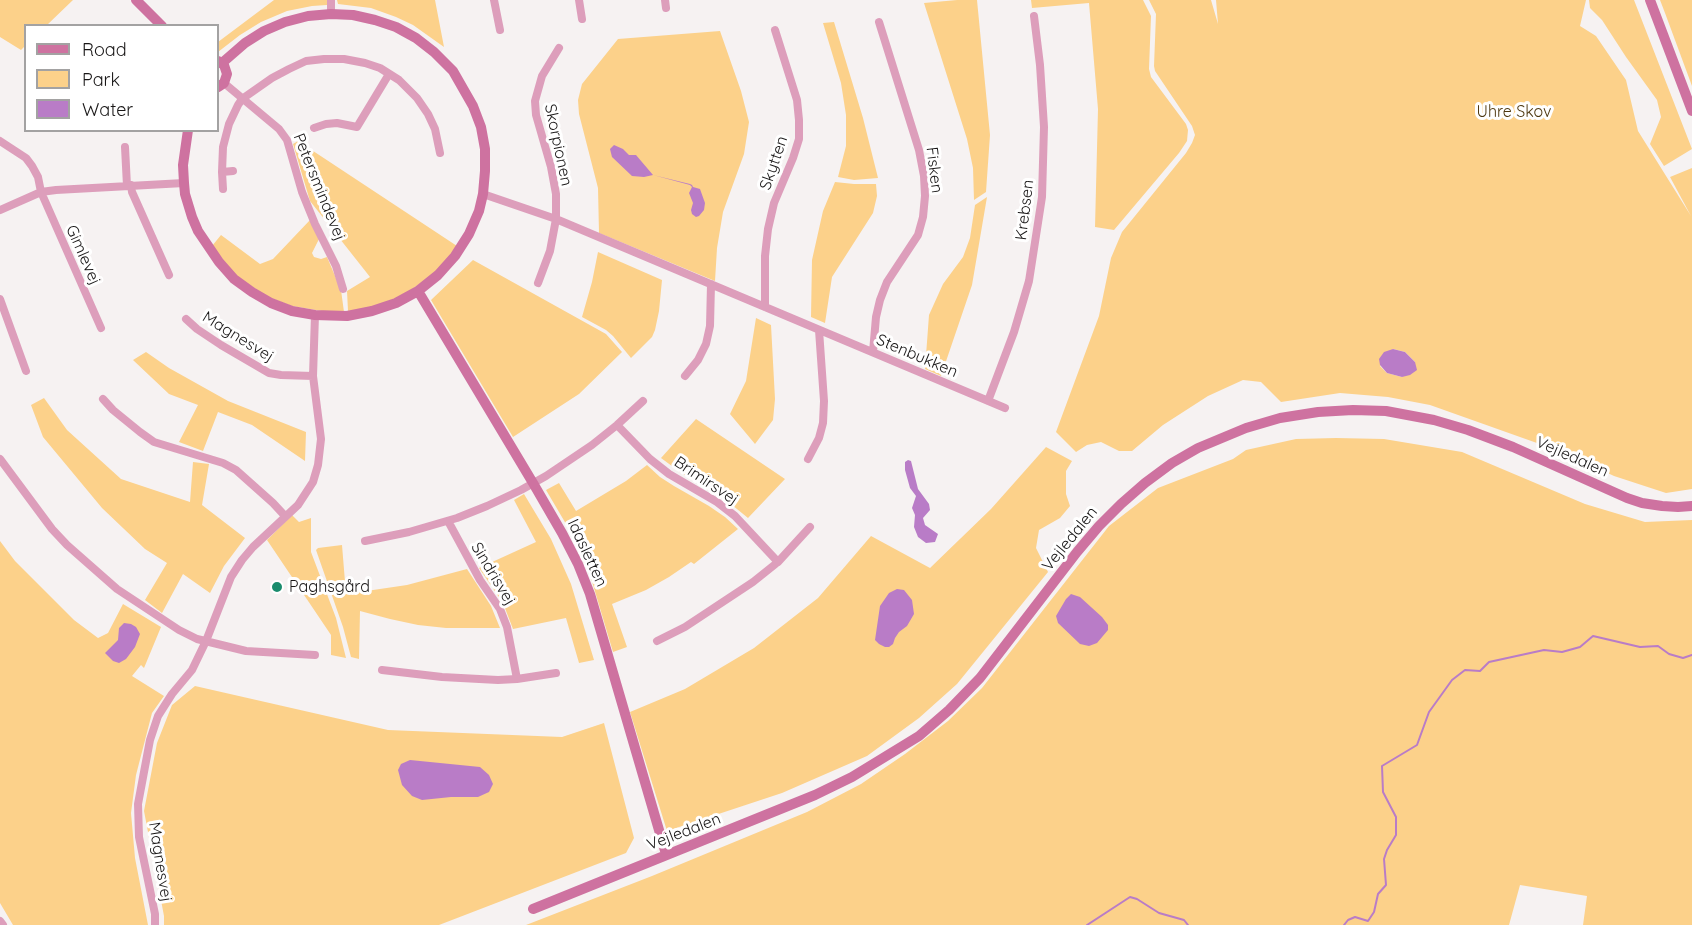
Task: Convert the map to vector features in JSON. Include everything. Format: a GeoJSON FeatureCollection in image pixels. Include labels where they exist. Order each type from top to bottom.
{"type":"FeatureCollection","features":[{"type":"Feature","properties":{"kind":"street"},"geometry":{"type":"LineString","coordinates":[[136,0],[160,24]]}},
{"type":"Feature","properties":{"kind":"street"},"geometry":{"type":"LineString","coordinates":[[331,0],[331,14]]}},
{"type":"Feature","properties":{"kind":"street"},"geometry":{"type":"LineString","coordinates":[[494,0],[500,30]]}},
{"type":"Feature","properties":{"kind":"street"},"geometry":{"type":"LineString","coordinates":[[579,0],[582,19]]}},
{"type":"Feature","properties":{"kind":"street"},"geometry":{"type":"LineString","coordinates":[[1650,0],[1692,111]]}},
{"type":"Feature","properties":{"kind":"street"},"geometry":{"type":"LineString","coordinates":[[188,132],[183,165],[185,194],[198,231],[234,279],[271,303],[292,311],[315,315],[347,316],[372,312],[418,291],[443,270],[462,245],[474,223],[483,194],[485,160],[480,127],[473,106],[453,71],[416,38],[396,27],[353,15],[331,14],[297,19],[264,31],[220,62],[226,68],[227,74],[221,85]]}},
{"type":"Feature","properties":{"kind":"street","name":"Krebsen"},"geometry":{"type":"LineString","coordinates":[[988,401],[1014,332],[1029,280],[1042,197],[1044,127],[1034,16]]}},
{"type":"Feature","properties":{"kind":"street","name":"Fisken"},"geometry":{"type":"LineString","coordinates":[[873,352],[880,300],[887,282],[918,235],[925,196],[919,150],[879,22]]}},
{"type":"Feature","properties":{"kind":"street","name":"Skytten"},"geometry":{"type":"LineString","coordinates":[[765,307],[765,256],[768,228],[774,203],[799,139],[797,100],[775,30]]}},
{"type":"Feature","properties":{"kind":"street","name":"Skorpionen"},"geometry":{"type":"LineString","coordinates":[[556,219],[556,194],[536,114],[535,101],[542,76],[559,48]]}},
{"type":"Feature","properties":{"kind":"street"},"geometry":{"type":"LineString","coordinates":[[223,189],[223,147],[229,124],[238,105],[242,99],[272,78],[306,62],[344,59],[380,68],[389,74],[417,98],[428,114],[435,129],[440,153]]}},
{"type":"Feature","properties":{"kind":"street"},"geometry":{"type":"LineString","coordinates":[[314,128],[337,123],[357,127],[389,74]]}},
{"type":"Feature","properties":{"kind":"street","name":"Petersmindevej"},"geometry":{"type":"LineString","coordinates":[[221,85],[279,129],[287,140],[302,192],[336,267],[343,289]]}},
{"type":"Feature","properties":{"kind":"street","name":"Gimlevej"},"geometry":{"type":"LineString","coordinates":[[0,141],[26,158],[38,177],[41,192],[101,328]]}},
{"type":"Feature","properties":{"kind":"street"},"geometry":{"type":"LineString","coordinates":[[125,147],[129,185],[169,276]]}},
{"type":"Feature","properties":{"kind":"street"},"geometry":{"type":"LineString","coordinates":[[222,172],[234,171]]}},
{"type":"Feature","properties":{"kind":"street"},"geometry":{"type":"LineString","coordinates":[[0,210],[41,192],[56,189],[184,183]]}},
{"type":"Feature","properties":{"kind":"street","name":"Stenbukken"},"geometry":{"type":"LineString","coordinates":[[483,194],[556,219],[1005,408]]}},
{"type":"Feature","properties":{"kind":"street"},"geometry":{"type":"LineString","coordinates":[[538,283],[550,251],[556,219]]}},
{"type":"Feature","properties":{"kind":"street"},"geometry":{"type":"LineString","coordinates":[[685,376],[698,360],[706,344],[710,327],[711,284]]}},
{"type":"Feature","properties":{"kind":"street","name":"Idasletten"},"geometry":{"type":"LineString","coordinates":[[418,291],[568,543],[590,594],[666,854]]}},
{"type":"Feature","properties":{"kind":"street"},"geometry":{"type":"LineString","coordinates":[[0,300],[26,371]]}},
{"type":"Feature","properties":{"kind":"street","name":"Magnesvej"},"geometry":{"type":"LineString","coordinates":[[155,925],[155,914],[139,837],[138,804],[150,740],[158,716],[172,694],[192,670],[231,577],[253,547],[298,505],[307,493],[318,465],[321,438],[313,376],[315,315]]}},
{"type":"Feature","properties":{"kind":"street","name":"Magnesvej"},"geometry":{"type":"LineString","coordinates":[[186,319],[221,345],[269,373],[313,376]]}},
{"type":"Feature","properties":{"kind":"street"},"geometry":{"type":"LineString","coordinates":[[808,459],[819,438],[823,423],[824,401],[819,330]]}},
{"type":"Feature","properties":{"kind":"street"},"geometry":{"type":"LineString","coordinates":[[103,399],[125,420],[154,442],[236,470],[285,516]]}},
{"type":"Feature","properties":{"kind":"street"},"geometry":{"type":"LineString","coordinates":[[365,541],[448,521],[487,506],[533,483],[592,445],[643,401]]}},
{"type":"Feature","properties":{"kind":"street","name":"Vejledalen"},"geometry":{"type":"LineString","coordinates":[[533,909],[815,795],[852,777],[919,736],[949,710],[980,678],[1077,552],[1120,504],[1144,483],[1198,447],[1246,428],[1280,418],[1318,412],[1386,411],[1468,429],[1642,503],[1670,507],[1692,506]]}},
{"type":"Feature","properties":{"kind":"street","name":"Brimirsvej"},"geometry":{"type":"LineString","coordinates":[[617,425],[650,459],[669,474],[717,502],[735,516],[778,562]]}},
{"type":"Feature","properties":{"kind":"street"},"geometry":{"type":"LineString","coordinates":[[0,459],[52,530],[67,545],[117,589],[179,630],[197,639],[246,651],[315,655]]}},
{"type":"Feature","properties":{"kind":"street","name":"Sindrisvej"},"geometry":{"type":"LineString","coordinates":[[448,521],[480,580],[501,609],[507,627],[517,679]]}},
{"type":"Feature","properties":{"kind":"street"},"geometry":{"type":"LineString","coordinates":[[657,641],[685,627],[753,582],[778,562],[810,527]]}},
{"type":"Feature","properties":{"kind":"street"},"geometry":{"type":"LineString","coordinates":[[382,670],[441,677],[517,679],[556,673]]}},
{"type":"Feature","properties":{"kind":"street"},"geometry":{"type":"LineString","coordinates":[[0,921],[3,925]]}},
{"type":"Feature","properties":{"kind":"green space"},"geometry":{"type":"Polygon","coordinates":[[[0,0],[73,0],[48,24],[24,24],[24,47],[21,50],[0,37],[0,0]]]}},
{"type":"Feature","properties":{"kind":"green space"},"geometry":{"type":"Polygon","coordinates":[[[274,0],[327,0],[327,5],[287,11],[261,22],[219,51],[219,41],[274,0]]]}},
{"type":"Feature","properties":{"kind":"green space"},"geometry":{"type":"Polygon","coordinates":[[[337,0],[435,0],[444,47],[413,25],[396,17],[371,8],[338,4],[337,0]]]}},
{"type":"Feature","properties":{"kind":"green space"},"geometry":{"type":"Polygon","coordinates":[[[977,0],[990,135],[986,192],[974,200],[973,168],[967,139],[924,3],[977,0]]]}},
{"type":"Feature","properties":{"kind":"green space"},"geometry":{"type":"Polygon","coordinates":[[[1031,0],[1143,0],[1151,16],[1149,69],[1151,77],[1186,124],[1187,141],[1114,230],[1095,227],[1098,109],[1089,3],[1032,8],[1031,0]]]}},
{"type":"Feature","properties":{"kind":"green space","name":"Uhre Skov"},"geometry":{"type":"Polygon","coordinates":[[[1149,0],[1211,0],[1218,24],[1216,0],[1586,0],[1580,26],[1596,36],[1626,80],[1638,131],[1691,216],[1670,177],[1692,168],[1692,489],[1666,493],[1614,476],[1565,453],[1430,405],[1388,397],[1340,393],[1281,402],[1261,382],[1243,380],[1208,396],[1163,425],[1132,451],[1119,451],[1101,442],[1087,445],[1076,452],[1056,432],[1099,316],[1111,258],[1122,232],[1186,153],[1195,135],[1192,126],[1155,71],[1156,14],[1149,0]],[[1393,349],[1380,366],[1387,373],[1402,377],[1415,362],[1405,352],[1393,349]]]}},
{"type":"Feature","properties":{"kind":"green space"},"geometry":{"type":"Polygon","coordinates":[[[1589,0],[1634,0],[1692,149],[1664,166],[1650,144],[1661,117],[1657,100],[1602,20],[1590,8],[1589,0]]]}},
{"type":"Feature","properties":{"kind":"green space"},"geometry":{"type":"Polygon","coordinates":[[[1660,0],[1692,0],[1692,86],[1665,13],[1660,0]]]}},
{"type":"Feature","properties":{"kind":"green space"},"geometry":{"type":"Polygon","coordinates":[[[834,22],[863,118],[878,178],[854,180],[838,177],[846,146],[846,115],[841,83],[823,23],[834,22]]]}},
{"type":"Feature","properties":{"kind":"green space"},"geometry":{"type":"Polygon","coordinates":[[[720,31],[749,122],[744,154],[723,212],[717,248],[715,281],[599,233],[598,188],[579,114],[578,100],[582,84],[618,39],[720,31]]]}},
{"type":"Feature","properties":{"kind":"green space"},"geometry":{"type":"Polygon","coordinates":[[[298,141],[457,246],[440,268],[402,296],[369,308],[348,311],[347,291],[370,277],[310,201],[293,144],[298,141]]]}},
{"type":"Feature","properties":{"kind":"green space"},"geometry":{"type":"Polygon","coordinates":[[[835,182],[876,184],[877,196],[873,213],[832,277],[825,323],[811,317],[812,260],[823,211],[835,182]]]}},
{"type":"Feature","properties":{"kind":"green space"},"geometry":{"type":"Polygon","coordinates":[[[987,197],[972,285],[941,376],[925,369],[929,315],[943,284],[963,257],[970,238],[975,205],[987,197]]]}},
{"type":"Feature","properties":{"kind":"green space"},"geometry":{"type":"Polygon","coordinates":[[[310,220],[319,239],[312,253],[314,257],[321,259],[327,257],[341,290],[344,312],[328,312],[292,306],[268,297],[236,276],[212,246],[221,235],[260,264],[273,259],[310,220]]]}},
{"type":"Feature","properties":{"kind":"green space"},"geometry":{"type":"Polygon","coordinates":[[[598,252],[662,280],[655,330],[652,337],[631,358],[606,330],[582,317],[598,252]]]}},
{"type":"Feature","properties":{"kind":"green space"},"geometry":{"type":"Polygon","coordinates":[[[473,260],[606,334],[622,352],[579,394],[513,437],[431,300],[473,260]]]}},
{"type":"Feature","properties":{"kind":"green space"},"geometry":{"type":"Polygon","coordinates":[[[756,318],[771,325],[775,399],[773,420],[755,444],[730,414],[746,381],[756,318]]]}},
{"type":"Feature","properties":{"kind":"green space"},"geometry":{"type":"Polygon","coordinates":[[[146,352],[169,368],[228,401],[306,432],[305,461],[252,425],[218,412],[203,451],[179,442],[198,405],[169,394],[133,360],[146,352]]]}},
{"type":"Feature","properties":{"kind":"green space"},"geometry":{"type":"Polygon","coordinates":[[[44,398],[67,430],[121,479],[190,502],[193,462],[209,464],[202,505],[245,538],[224,566],[210,593],[183,574],[162,613],[145,600],[167,563],[145,549],[102,508],[43,437],[31,405],[44,398]]]}},
{"type":"Feature","properties":{"kind":"green space"},"geometry":{"type":"Polygon","coordinates":[[[696,419],[785,479],[748,518],[721,496],[661,458],[696,419]]]}},
{"type":"Feature","properties":{"kind":"green space"},"geometry":{"type":"Polygon","coordinates":[[[1296,439],[1384,439],[1462,452],[1585,504],[1645,522],[1692,520],[1692,925],[1583,925],[1587,896],[1520,885],[1509,925],[526,925],[807,812],[861,784],[948,721],[982,688],[1109,526],[1158,488],[1233,459],[1246,450],[1296,439]]]}},
{"type":"Feature","properties":{"kind":"green space"},"geometry":{"type":"Polygon","coordinates":[[[1046,447],[1072,461],[1066,471],[1066,494],[1070,506],[1060,518],[1039,530],[1036,548],[1048,572],[957,684],[919,718],[867,756],[782,793],[667,831],[630,712],[685,689],[754,648],[818,598],[871,536],[930,568],[991,509],[1046,447]]]}},
{"type":"Feature","properties":{"kind":"green space"},"geometry":{"type":"Polygon","coordinates":[[[647,465],[660,477],[725,517],[738,529],[694,564],[691,562],[646,590],[612,604],[627,647],[613,652],[591,578],[569,529],[546,490],[559,483],[576,511],[626,481],[647,465]]]}},
{"type":"Feature","properties":{"kind":"green space"},"geometry":{"type":"Polygon","coordinates":[[[524,494],[551,539],[571,584],[594,660],[579,663],[566,618],[513,629],[503,603],[479,568],[536,542],[514,500],[524,494]]]}},
{"type":"Feature","properties":{"kind":"green space"},"geometry":{"type":"Polygon","coordinates":[[[292,515],[299,522],[311,518],[311,552],[336,618],[346,658],[331,655],[331,635],[267,540],[292,515]]]}},
{"type":"Feature","properties":{"kind":"green space"},"geometry":{"type":"Polygon","coordinates":[[[0,541],[15,561],[74,620],[98,638],[108,633],[123,604],[161,627],[144,668],[141,665],[132,676],[164,696],[152,713],[136,775],[131,813],[135,858],[148,925],[13,925],[0,903],[0,541]]]}},
{"type":"Feature","properties":{"kind":"green space"},"geometry":{"type":"Polygon","coordinates":[[[342,545],[346,594],[407,585],[467,569],[491,606],[500,628],[446,628],[418,625],[360,611],[359,659],[351,657],[316,550],[342,545]]]}},
{"type":"Feature","properties":{"kind":"green space"},"geometry":{"type":"Polygon","coordinates":[[[195,686],[388,730],[562,737],[604,723],[634,838],[626,853],[439,925],[164,925],[144,811],[157,743],[172,705],[195,686]]]}},
{"type":"Feature","properties":{"kind":"water"},"geometry":{"type":"Polygon","coordinates":[[[614,145],[629,155],[636,155],[653,175],[632,176],[612,157],[610,149],[614,145]]]}},
{"type":"Feature","properties":{"kind":"water"},"geometry":{"type":"Polygon","coordinates":[[[653,175],[690,184],[700,189],[705,203],[704,210],[696,217],[692,214],[693,203],[689,193],[692,187],[690,185],[653,175]]]}},
{"type":"Feature","properties":{"kind":"water"},"geometry":{"type":"Polygon","coordinates":[[[1393,349],[1405,352],[1415,362],[1417,370],[1402,377],[1387,373],[1380,365],[1379,359],[1384,352],[1393,349]]]}},
{"type":"Feature","properties":{"kind":"water"},"geometry":{"type":"Polygon","coordinates":[[[911,461],[918,489],[929,504],[930,510],[923,518],[925,525],[938,534],[935,542],[926,543],[918,537],[914,527],[915,515],[912,508],[916,496],[910,488],[905,470],[905,462],[911,461]]]}},
{"type":"Feature","properties":{"kind":"water"},"geometry":{"type":"Polygon","coordinates":[[[897,589],[904,590],[912,600],[914,614],[907,626],[899,632],[893,644],[885,647],[875,640],[880,606],[889,593],[897,589]]]}},
{"type":"Feature","properties":{"kind":"water"},"geometry":{"type":"Polygon","coordinates":[[[1071,594],[1080,597],[1108,625],[1108,630],[1097,643],[1089,646],[1080,644],[1058,623],[1056,616],[1071,594]]]}},
{"type":"Feature","properties":{"kind":"water"},"geometry":{"type":"Polygon","coordinates":[[[124,623],[136,627],[140,634],[135,647],[126,659],[119,663],[113,661],[105,653],[118,640],[119,628],[124,623]]]}},
{"type":"Feature","properties":{"kind":"water"},"geometry":{"type":"Polygon","coordinates":[[[410,760],[480,767],[489,775],[493,784],[489,792],[478,797],[422,800],[412,796],[402,785],[398,770],[401,764],[410,760]]]}},
{"type":"Feature","properties":{"kind":"waterway"},"geometry":{"type":"LineString","coordinates":[[1344,925],[1355,917],[1368,921],[1374,912],[1378,894],[1386,885],[1384,859],[1396,835],[1396,817],[1383,792],[1382,766],[1417,745],[1429,712],[1452,680],[1465,670],[1480,671],[1489,662],[1544,650],[1562,652],[1580,647],[1593,636],[1640,647],[1658,646],[1669,654],[1683,658],[1692,655]]}},
{"type":"Feature","properties":{"kind":"waterway"},"geometry":{"type":"LineString","coordinates":[[1087,925],[1130,897],[1159,913],[1184,920],[1188,925]]}},
{"type":"Feature","properties":{"kind":"place","name":"Paghsgård"},"geometry":{"type":"Point","coordinates":[277,587]}}]}
